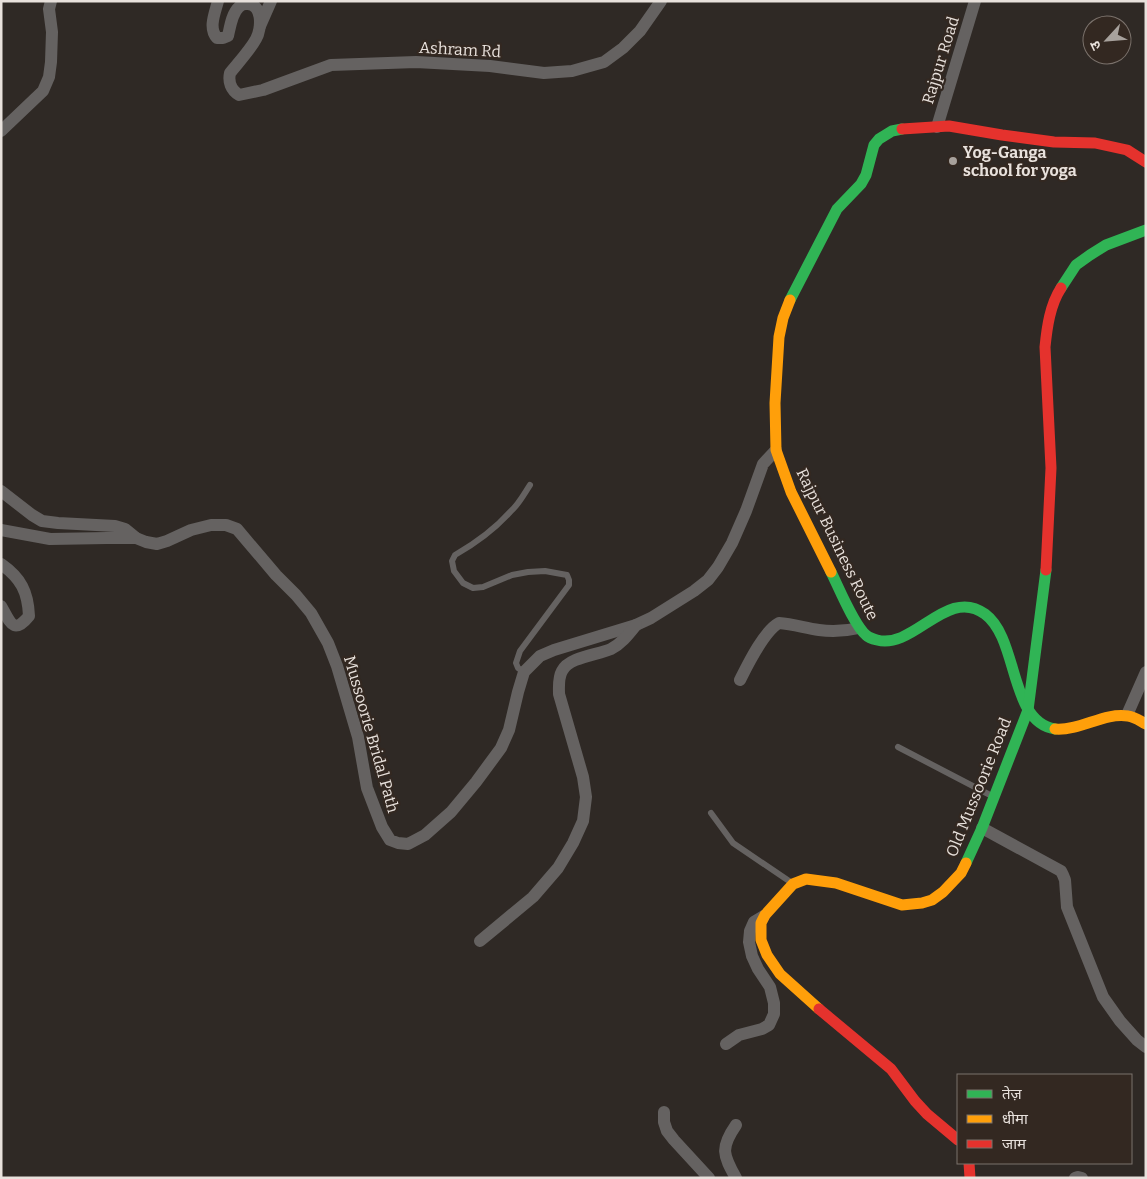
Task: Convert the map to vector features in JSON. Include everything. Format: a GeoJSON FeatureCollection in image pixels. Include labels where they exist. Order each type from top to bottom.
{"type":"FeatureCollection","features":[{"type":"Feature","properties":{"kind":"main road","name":"Rajpur Business Route"},"geometry":{"type":"LineString","coordinates":[[1028,710],[998,629],[990,617],[979,609],[963,607],[946,611],[914,631],[894,639],[882,641],[869,638],[859,628],[791,492],[776,450],[774,403],[779,337],[783,318],[790,299],[837,209],[866,175],[874,145],[879,139],[892,131],[949,126],[1054,142],[1095,143],[1127,150],[1146,162]]}},
{"type":"Feature","properties":{"kind":"main road","name":"Old Mussoorie Road"},"geometry":{"type":"LineString","coordinates":[[793,884],[806,879],[836,883],[902,906],[932,900],[943,892],[960,872],[982,828],[1028,710],[1046,577],[1052,468],[1046,347],[1047,328],[1054,302],[1076,265],[1106,245],[1146,230]]}},
{"type":"Feature","properties":{"kind":"main road"},"geometry":{"type":"LineString","coordinates":[[1028,710],[1040,724],[1055,730],[1070,729],[1111,716],[1128,715],[1146,724]]}},
{"type":"Feature","properties":{"kind":"main road"},"geometry":{"type":"LineString","coordinates":[[793,884],[761,923],[761,940],[767,955],[780,974],[891,1069],[927,1114],[957,1139]]}},
{"type":"Feature","properties":{"kind":"main road"},"geometry":{"type":"LineString","coordinates":[[969,1164],[970,1178]]}},
{"type":"Feature","properties":{"kind":"street"},"geometry":{"type":"LineString","coordinates":[[1,131],[44,91],[49,77],[51,62],[50,1]]}},
{"type":"Feature","properties":{"kind":"street"},"geometry":{"type":"LineString","coordinates":[[218,1],[212,29],[217,38],[228,36],[235,12],[239,6],[244,4],[251,4],[256,7],[260,26]]}},
{"type":"Feature","properties":{"kind":"street"},"geometry":{"type":"LineString","coordinates":[[260,26],[271,1]]}},
{"type":"Feature","properties":{"kind":"street","name":"Ashram Rd"},"geometry":{"type":"LineString","coordinates":[[260,26],[257,38],[230,73],[232,87],[239,95],[262,90],[331,65],[416,62],[490,66],[544,73],[572,71],[604,62],[623,48],[640,31],[661,1]]}},
{"type":"Feature","properties":{"kind":"street","name":"Rajpur Road"},"geometry":{"type":"LineString","coordinates":[[937,127],[975,1]]}},
{"type":"Feature","properties":{"kind":"street"},"geometry":{"type":"LineString","coordinates":[[524,672],[540,656],[554,650],[636,625],[651,618],[708,580],[732,543],[763,464],[776,450]]}},
{"type":"Feature","properties":{"kind":"street"},"geometry":{"type":"LineString","coordinates":[[1,491],[32,515],[42,520],[58,523],[115,526],[125,529],[136,538]]}},
{"type":"Feature","properties":{"kind":"street","name":"Mussoorie Bridal Path"},"geometry":{"type":"LineString","coordinates":[[1,530],[50,539],[136,538],[158,544],[198,528],[211,525],[226,525],[237,529],[276,575],[296,595],[311,614],[328,644],[337,666],[358,737],[368,788],[382,827],[390,840],[398,844],[408,844],[425,835],[452,812],[481,775],[500,748],[509,730],[524,672]]}},
{"type":"Feature","properties":{"kind":"street"},"geometry":{"type":"LineString","coordinates":[[1,564],[10,570],[26,592],[29,603],[29,616],[20,626],[16,626],[12,624],[1,606]]}},
{"type":"Feature","properties":{"kind":"street"},"geometry":{"type":"LineString","coordinates":[[740,680],[762,641],[771,629],[779,623],[833,631],[859,628]]}},
{"type":"Feature","properties":{"kind":"street"},"geometry":{"type":"LineString","coordinates":[[480,941],[533,897],[558,868],[573,843],[583,821],[586,798],[583,777],[559,694],[562,672],[567,665],[610,649],[623,642],[636,625]]}},
{"type":"Feature","properties":{"kind":"street"},"geometry":{"type":"LineString","coordinates":[[1128,715],[1146,672]]}},
{"type":"Feature","properties":{"kind":"street"},"geometry":{"type":"LineString","coordinates":[[982,828],[1061,871],[1067,906],[1103,997],[1120,1021],[1146,1047]]}},
{"type":"Feature","properties":{"kind":"street"},"geometry":{"type":"LineString","coordinates":[[726,1044],[738,1035],[762,1029],[768,1025],[774,1014],[774,1003],[770,987],[752,956],[750,942],[750,931],[754,922],[765,916]]}},
{"type":"Feature","properties":{"kind":"street"},"geometry":{"type":"LineString","coordinates":[[664,1112],[664,1122],[667,1131],[709,1178]]}},
{"type":"Feature","properties":{"kind":"street"},"geometry":{"type":"LineString","coordinates":[[736,1125],[729,1135],[724,1152],[736,1178]]}},
{"type":"Feature","properties":{"kind":"street"},"geometry":{"type":"LineString","coordinates":[[1075,1178],[1078,1176],[1082,1178]]}},
{"type":"Feature","properties":{"kind":"lane"},"geometry":{"type":"LineString","coordinates":[[524,672],[518,668],[516,663],[520,651],[569,585],[567,575],[545,571],[528,572],[512,575],[483,587],[473,588],[463,583],[454,571],[452,561],[455,554],[493,529],[513,510],[530,485]]}},
{"type":"Feature","properties":{"kind":"lane"},"geometry":{"type":"LineString","coordinates":[[898,747],[993,797]]}},
{"type":"Feature","properties":{"kind":"lane"},"geometry":{"type":"LineString","coordinates":[[711,813],[733,842],[793,884]]}},
{"type":"Feature","properties":{"kind":"traffic: fast"},"geometry":{"type":"LineString","coordinates":[[790,300],[837,209],[861,184],[866,175],[874,145],[879,139],[892,131],[902,129]]}},
{"type":"Feature","properties":{"kind":"traffic: fast"},"geometry":{"type":"LineString","coordinates":[[1061,288],[1076,265],[1090,255],[1106,245],[1146,230]]}},
{"type":"Feature","properties":{"kind":"traffic: fast"},"geometry":{"type":"LineString","coordinates":[[966,863],[982,828],[1028,710],[1046,570]]}},
{"type":"Feature","properties":{"kind":"traffic: fast"},"geometry":{"type":"LineString","coordinates":[[831,572],[861,630],[870,638],[877,640],[891,641],[904,636],[944,613],[957,608],[971,607],[985,614],[996,626],[1004,642],[1029,712],[1040,723],[1055,729]]}},
{"type":"Feature","properties":{"kind":"traffic: slow"},"geometry":{"type":"LineString","coordinates":[[790,300],[783,318],[779,337],[775,403],[776,450],[791,492],[831,572]]}},
{"type":"Feature","properties":{"kind":"traffic: slow"},"geometry":{"type":"LineString","coordinates":[[1055,729],[1074,727],[1119,715],[1133,717],[1146,724]]}},
{"type":"Feature","properties":{"kind":"traffic: slow"},"geometry":{"type":"LineString","coordinates":[[819,1009],[780,974],[767,955],[761,940],[761,923],[765,915],[793,884],[806,879],[836,883],[902,905],[922,903],[932,900],[943,892],[961,873],[966,863]]}},
{"type":"Feature","properties":{"kind":"traffic: jam"},"geometry":{"type":"LineString","coordinates":[[902,129],[949,126],[1054,142],[1095,143],[1127,150],[1146,162]]}},
{"type":"Feature","properties":{"kind":"traffic: jam"},"geometry":{"type":"LineString","coordinates":[[1046,570],[1051,468],[1045,347],[1052,309],[1061,288]]}},
{"type":"Feature","properties":{"kind":"traffic: jam"},"geometry":{"type":"LineString","coordinates":[[819,1009],[891,1069],[927,1114],[957,1139]]}},
{"type":"Feature","properties":{"kind":"traffic: jam"},"geometry":{"type":"LineString","coordinates":[[969,1164],[970,1178]]}},
{"type":"Feature","properties":{"kind":"place","name":"Yog-Ganga school for yoga"},"geometry":{"type":"Point","coordinates":[953,161]}}]}
